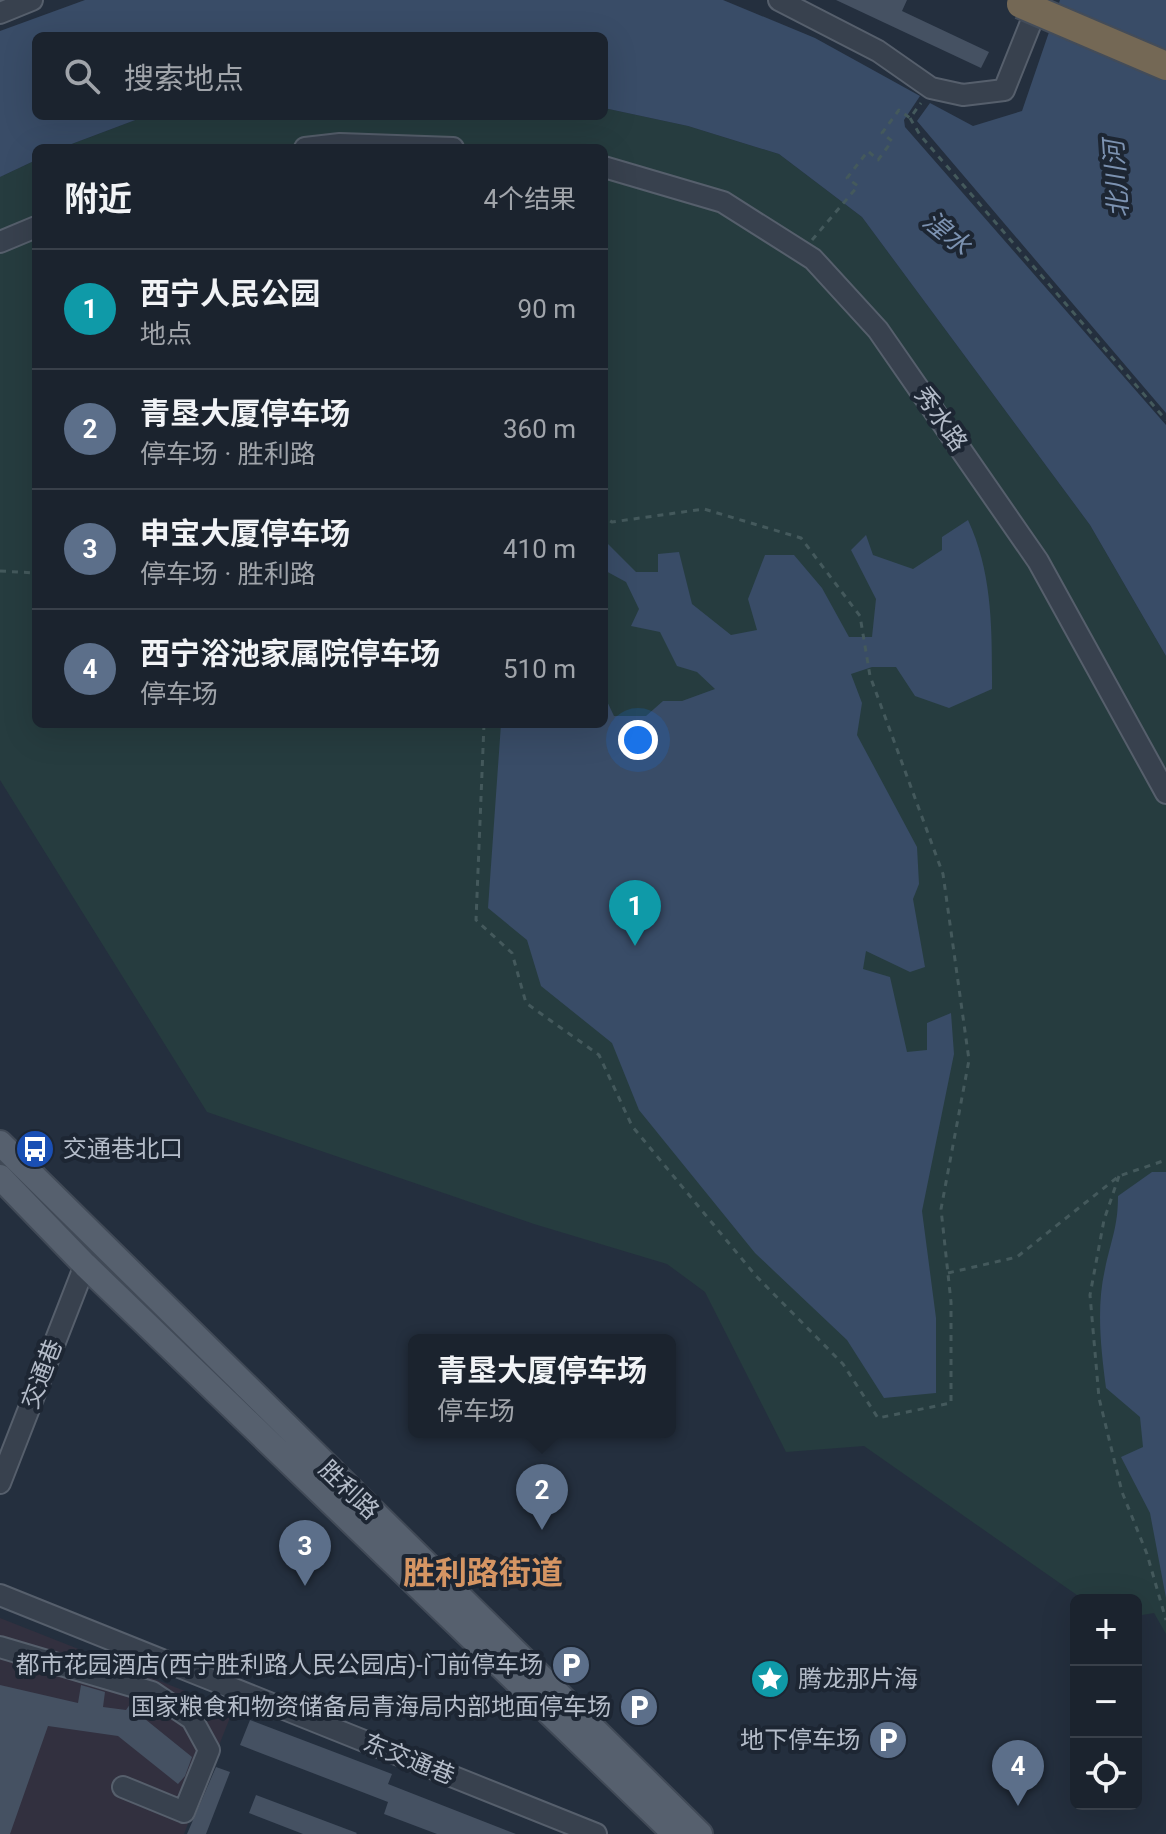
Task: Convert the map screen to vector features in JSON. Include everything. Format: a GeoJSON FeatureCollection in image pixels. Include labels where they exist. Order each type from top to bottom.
{"type":"FeatureCollection","features":[{"type":"Feature","properties":{"kind":"highway"},"geometry":{"type":"LineString","coordinates":[[1031,2],[1166,66]]}},
{"type":"Feature","properties":{"kind":"main road","name":"胜利路"},"geometry":{"type":"LineString","coordinates":[[0,1143],[700,1834]]}},
{"type":"Feature","properties":{"kind":"main road","name":"胜利路"},"geometry":{"type":"LineString","coordinates":[[0,1177],[85,1265],[675,1834]]}},
{"type":"Feature","properties":{"kind":"street"},"geometry":{"type":"LineString","coordinates":[[0,13],[32,0]]}},
{"type":"Feature","properties":{"kind":"street"},"geometry":{"type":"LineString","coordinates":[[779,0],[878,51],[931,88],[963,95],[1004,90],[1031,2]]}},
{"type":"Feature","properties":{"kind":"street","name":"秀水路"},"geometry":{"type":"LineString","coordinates":[[608,168],[723,202],[813,259],[878,330],[1038,561],[1166,793]]}},
{"type":"Feature","properties":{"kind":"street"},"geometry":{"type":"LineString","coordinates":[[0,242],[32,229]]}},
{"type":"Feature","properties":{"kind":"street","name":"交通巷"},"geometry":{"type":"LineString","coordinates":[[0,1483],[85,1265]]}},
{"type":"Feature","properties":{"kind":"street","name":"东交通巷"},"geometry":{"type":"LineString","coordinates":[[0,1595],[596,1834]]}},
{"type":"Feature","properties":{"kind":"street"},"geometry":{"type":"LineString","coordinates":[[0,1647],[152,1692],[192,1719],[209,1750],[184,1812],[123,1787]]}},
{"type":"Feature","properties":{"kind":"path"},"geometry":{"type":"LineString","coordinates":[[910,118],[925,98]]}},
{"type":"Feature","properties":{"kind":"path"},"geometry":{"type":"LineString","coordinates":[[802,252],[858,186],[847,178],[868,151],[878,160],[892,141],[882,133],[899,110],[910,118],[920,135],[1166,420]]}},
{"type":"Feature","properties":{"kind":"path"},"geometry":{"type":"LineString","coordinates":[[484,728],[476,920],[512,953],[526,1003],[599,1055],[632,1126],[756,1276],[843,1364],[878,1418],[951,1403],[948,1273],[941,1209],[969,1060],[943,874],[870,676],[860,616],[801,538],[704,509],[612,522],[608,520]]}},
{"type":"Feature","properties":{"kind":"path"},"geometry":{"type":"LineString","coordinates":[[0,571],[32,573]]}},
{"type":"Feature","properties":{"kind":"path"},"geometry":{"type":"LineString","coordinates":[[948,1273],[1017,1257],[1119,1176],[1166,1160]]}},
{"type":"Feature","properties":{"kind":"path"},"geometry":{"type":"LineString","coordinates":[[1119,1176],[1104,1220],[1090,1295],[1099,1398],[1122,1492],[1147,1554],[1166,1620]]}},
{"type":"Feature","properties":{"kind":"shaded area"},"geometry":{"type":"Polygon","coordinates":[[[0,1618],[233,1710],[184,1834],[0,1834],[0,1618]]]}},
{"type":"Feature","properties":{"kind":"green space"},"geometry":{"type":"Polygon","coordinates":[[[608,109],[688,126],[779,154],[862,217],[1090,525],[1166,656],[1166,1634],[1154,1613],[1142,1615],[1142,1594],[1075,1594],[864,1446],[786,1452],[705,1292],[667,1264],[534,1224],[207,1112],[0,780],[0,177],[32,162],[32,728],[608,728],[608,144],[72,144],[135,120],[608,120],[608,109]]]}},
{"type":"Feature","properties":{"kind":"water","name":"湟水"},"geometry":{"type":"Polygon","coordinates":[[[85,0],[723,0],[815,38],[920,96],[904,120],[905,127],[1166,425],[1166,656],[1090,525],[862,217],[779,154],[688,126],[608,109],[608,32],[32,32],[32,120],[135,120],[72,144],[32,144],[32,162],[0,177],[0,31],[85,0]]]}},
{"type":"Feature","properties":{"kind":"water","name":"北川河"},"geometry":{"type":"Polygon","coordinates":[[[1060,0],[1166,0],[1166,413],[917,121],[930,103],[973,126],[1022,111],[1060,0]]]}},
{"type":"Feature","properties":{"kind":"water"},"geometry":{"type":"Polygon","coordinates":[[[968,520],[976,540],[987,582],[992,689],[949,708],[915,696],[896,667],[872,667],[851,674],[862,703],[857,735],[917,847],[919,884],[913,899],[925,967],[910,972],[866,951],[863,969],[890,977],[907,1052],[927,1050],[927,1023],[951,1013],[954,1054],[922,1211],[936,1318],[936,1393],[884,1398],[847,1340],[755,1253],[639,1110],[612,1043],[541,986],[527,940],[488,908],[501,728],[608,728],[608,703],[614,716],[646,716],[663,701],[682,701],[715,689],[697,672],[677,666],[660,632],[631,626],[639,609],[626,582],[608,572],[608,544],[636,572],[658,572],[658,554],[679,552],[692,604],[731,635],[757,630],[748,599],[765,555],[794,555],[822,588],[849,637],[872,637],[876,599],[851,550],[866,535],[873,555],[913,569],[942,550],[942,537],[968,520]]]}},
{"type":"Feature","properties":{"kind":"water"},"geometry":{"type":"Polygon","coordinates":[[[1152,1172],[1166,1172],[1166,1598],[1150,1513],[1121,1457],[1143,1447],[1140,1417],[1106,1388],[1100,1328],[1102,1284],[1118,1196],[1152,1172]]]}},
{"type":"Feature","properties":{"kind":"building"},"geometry":{"type":"Polygon","coordinates":[[[836,0],[907,0],[902,11],[989,52],[981,68],[836,0]]]}},
{"type":"Feature","properties":{"kind":"building"},"geometry":{"type":"Polygon","coordinates":[[[0,1685],[78,1703],[81,1685],[105,1692],[103,1707],[126,1710],[133,1700],[146,1704],[153,1708],[145,1719],[192,1757],[185,1776],[178,1784],[118,1736],[48,1726],[10,1834],[0,1834],[0,1685]]]}},
{"type":"Feature","properties":{"kind":"building"},"geometry":{"type":"Polygon","coordinates":[[[250,1720],[392,1774],[388,1784],[516,1834],[437,1834],[384,1814],[388,1802],[240,1745],[250,1720]]]}},
{"type":"Feature","properties":{"kind":"building"},"geometry":{"type":"Polygon","coordinates":[[[216,1767],[230,1772],[206,1834],[187,1834],[216,1767]]]}},
{"type":"Feature","properties":{"kind":"building"},"geometry":{"type":"Polygon","coordinates":[[[256,1795],[357,1833],[303,1834],[249,1813],[256,1795]]]}},
{"type":"Feature","properties":{"kind":"place","name":"西宁人民公园"},"geometry":{"type":"Point","coordinates":[635,946]}},
{"type":"Feature","properties":{"kind":"place","name":"交通巷北口"},"geometry":{"type":"Point","coordinates":[35,1149]}},
{"type":"Feature","properties":{"kind":"place","name":"青垦大厦停车场"},"geometry":{"type":"Point","coordinates":[542,1530]}},
{"type":"Feature","properties":{"kind":"place","name":"申宝大厦停车场"},"geometry":{"type":"Point","coordinates":[305,1586]}},
{"type":"Feature","properties":{"kind":"place","name":"都市花园酒店(西宁胜利路人民公园店)-门前停车场"},"geometry":{"type":"Point","coordinates":[571,1665]}},
{"type":"Feature","properties":{"kind":"place","name":"腾龙那片海"},"geometry":{"type":"Point","coordinates":[770,1679]}},
{"type":"Feature","properties":{"kind":"place","name":"国家粮食和物资储备局青海局内部地面停车场"},"geometry":{"type":"Point","coordinates":[639,1707]}},
{"type":"Feature","properties":{"kind":"place","name":"地下停车场"},"geometry":{"type":"Point","coordinates":[888,1740]}},
{"type":"Feature","properties":{"kind":"place","name":"西宁浴池家属院停车场"},"geometry":{"type":"Point","coordinates":[1018,1806]}},
{"type":"Feature","properties":{"kind":"district","name":"胜利路街道"},"geometry":{"type":"Point","coordinates":[483,1573]}}]}
